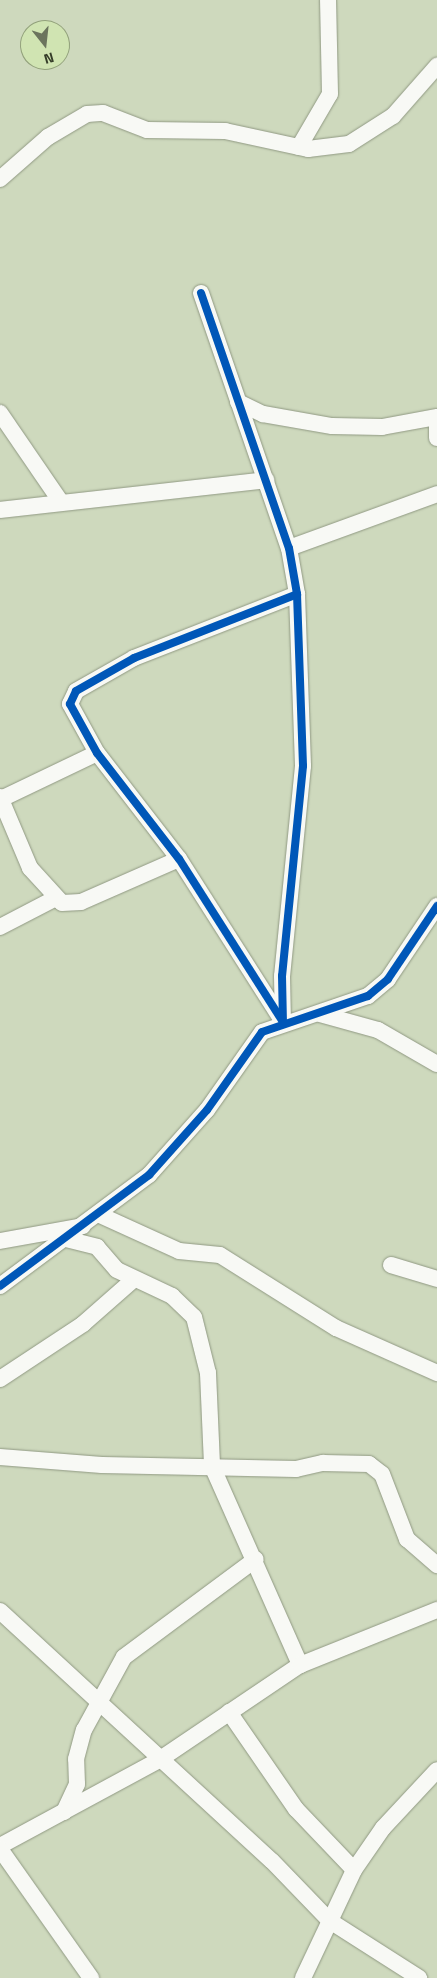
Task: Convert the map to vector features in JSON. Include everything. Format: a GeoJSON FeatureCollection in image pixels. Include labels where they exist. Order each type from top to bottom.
{"type":"FeatureCollection","features":[{"type":"Feature","properties":{"kind":"street"},"geometry":{"type":"LineString","coordinates":[[299,146],[330,94],[328,0]]}},
{"type":"Feature","properties":{"kind":"street"},"geometry":{"type":"LineString","coordinates":[[0,179],[48,137],[87,114],[103,113],[147,130],[225,131],[299,146],[349,144],[393,116],[437,66]]}},
{"type":"Feature","properties":{"kind":"street"},"geometry":{"type":"LineString","coordinates":[[201,292],[289,548],[297,594],[303,766],[282,976],[283,1022]]}},
{"type":"Feature","properties":{"kind":"street"},"geometry":{"type":"LineString","coordinates":[[238,402],[262,414],[332,426],[382,427],[437,417]]}},
{"type":"Feature","properties":{"kind":"street"},"geometry":{"type":"LineString","coordinates":[[0,413],[61,502]]}},
{"type":"Feature","properties":{"kind":"street"},"geometry":{"type":"LineString","coordinates":[[437,422],[437,438]]}},
{"type":"Feature","properties":{"kind":"street"},"geometry":{"type":"LineString","coordinates":[[0,510],[266,480]]}},
{"type":"Feature","properties":{"kind":"street"},"geometry":{"type":"LineString","coordinates":[[289,548],[437,494]]}},
{"type":"Feature","properties":{"kind":"street"},"geometry":{"type":"LineString","coordinates":[[283,1022],[179,859],[97,753],[70,704],[76,691],[134,658],[297,594]]}},
{"type":"Feature","properties":{"kind":"street"},"geometry":{"type":"LineString","coordinates":[[54,899],[17,845],[0,798],[97,753]]}},
{"type":"Feature","properties":{"kind":"street"},"geometry":{"type":"LineString","coordinates":[[0,927],[54,899],[81,902],[179,859]]}},
{"type":"Feature","properties":{"kind":"street"},"geometry":{"type":"LineString","coordinates":[[0,1286],[100,1215],[149,1176],[183,1139],[248,1046],[283,1022],[317,1014],[368,996],[388,980],[437,906]]}},
{"type":"Feature","properties":{"kind":"street"},"geometry":{"type":"LineString","coordinates":[[317,1014],[352,1020],[437,1064]]}},
{"type":"Feature","properties":{"kind":"street"},"geometry":{"type":"LineString","coordinates":[[100,1215],[179,1252],[220,1254],[336,1328],[437,1373]]}},
{"type":"Feature","properties":{"kind":"street"},"geometry":{"type":"LineString","coordinates":[[0,1241],[83,1226]]}},
{"type":"Feature","properties":{"kind":"street"},"geometry":{"type":"LineString","coordinates":[[66,1239],[97,1247],[133,1280],[172,1296],[194,1317],[208,1373],[212,1466],[256,1559],[300,1665]]}},
{"type":"Feature","properties":{"kind":"street"},"geometry":{"type":"LineString","coordinates":[[391,1265],[437,1279]]}},
{"type":"Feature","properties":{"kind":"street"},"geometry":{"type":"LineString","coordinates":[[0,1379],[83,1324],[133,1280]]}},
{"type":"Feature","properties":{"kind":"street"},"geometry":{"type":"LineString","coordinates":[[0,1457],[102,1465],[374,1466],[382,1474],[407,1539],[437,1565]]}},
{"type":"Feature","properties":{"kind":"street"},"geometry":{"type":"LineString","coordinates":[[64,1812],[77,1784],[76,1759],[84,1730],[101,1706],[111,1676],[141,1640],[256,1559]]}},
{"type":"Feature","properties":{"kind":"street"},"geometry":{"type":"LineString","coordinates":[[91,1978],[0,1848],[159,1760],[300,1665],[437,1610]]}},
{"type":"Feature","properties":{"kind":"street"},"geometry":{"type":"LineString","coordinates":[[0,1611],[159,1760],[272,1861],[330,1921],[419,1978]]}},
{"type":"Feature","properties":{"kind":"street"},"geometry":{"type":"LineString","coordinates":[[229,1712],[296,1809],[354,1870]]}},
{"type":"Feature","properties":{"kind":"street"},"geometry":{"type":"LineString","coordinates":[[303,1978],[354,1870],[383,1828],[437,1770]]}},
{"type":"Feature","properties":{"kind":"cycle path"},"geometry":{"type":"LineString","coordinates":[[201,293],[289,548],[297,594],[303,766],[282,976],[283,1022]]}},
{"type":"Feature","properties":{"kind":"cycle path"},"geometry":{"type":"LineString","coordinates":[[283,1022],[179,859],[97,753],[70,704],[76,691],[134,658],[297,594]]}},
{"type":"Feature","properties":{"kind":"cycle path"},"geometry":{"type":"LineString","coordinates":[[0,1286],[149,1175],[207,1110],[262,1032],[368,996],[388,979],[437,906]]}}]}
